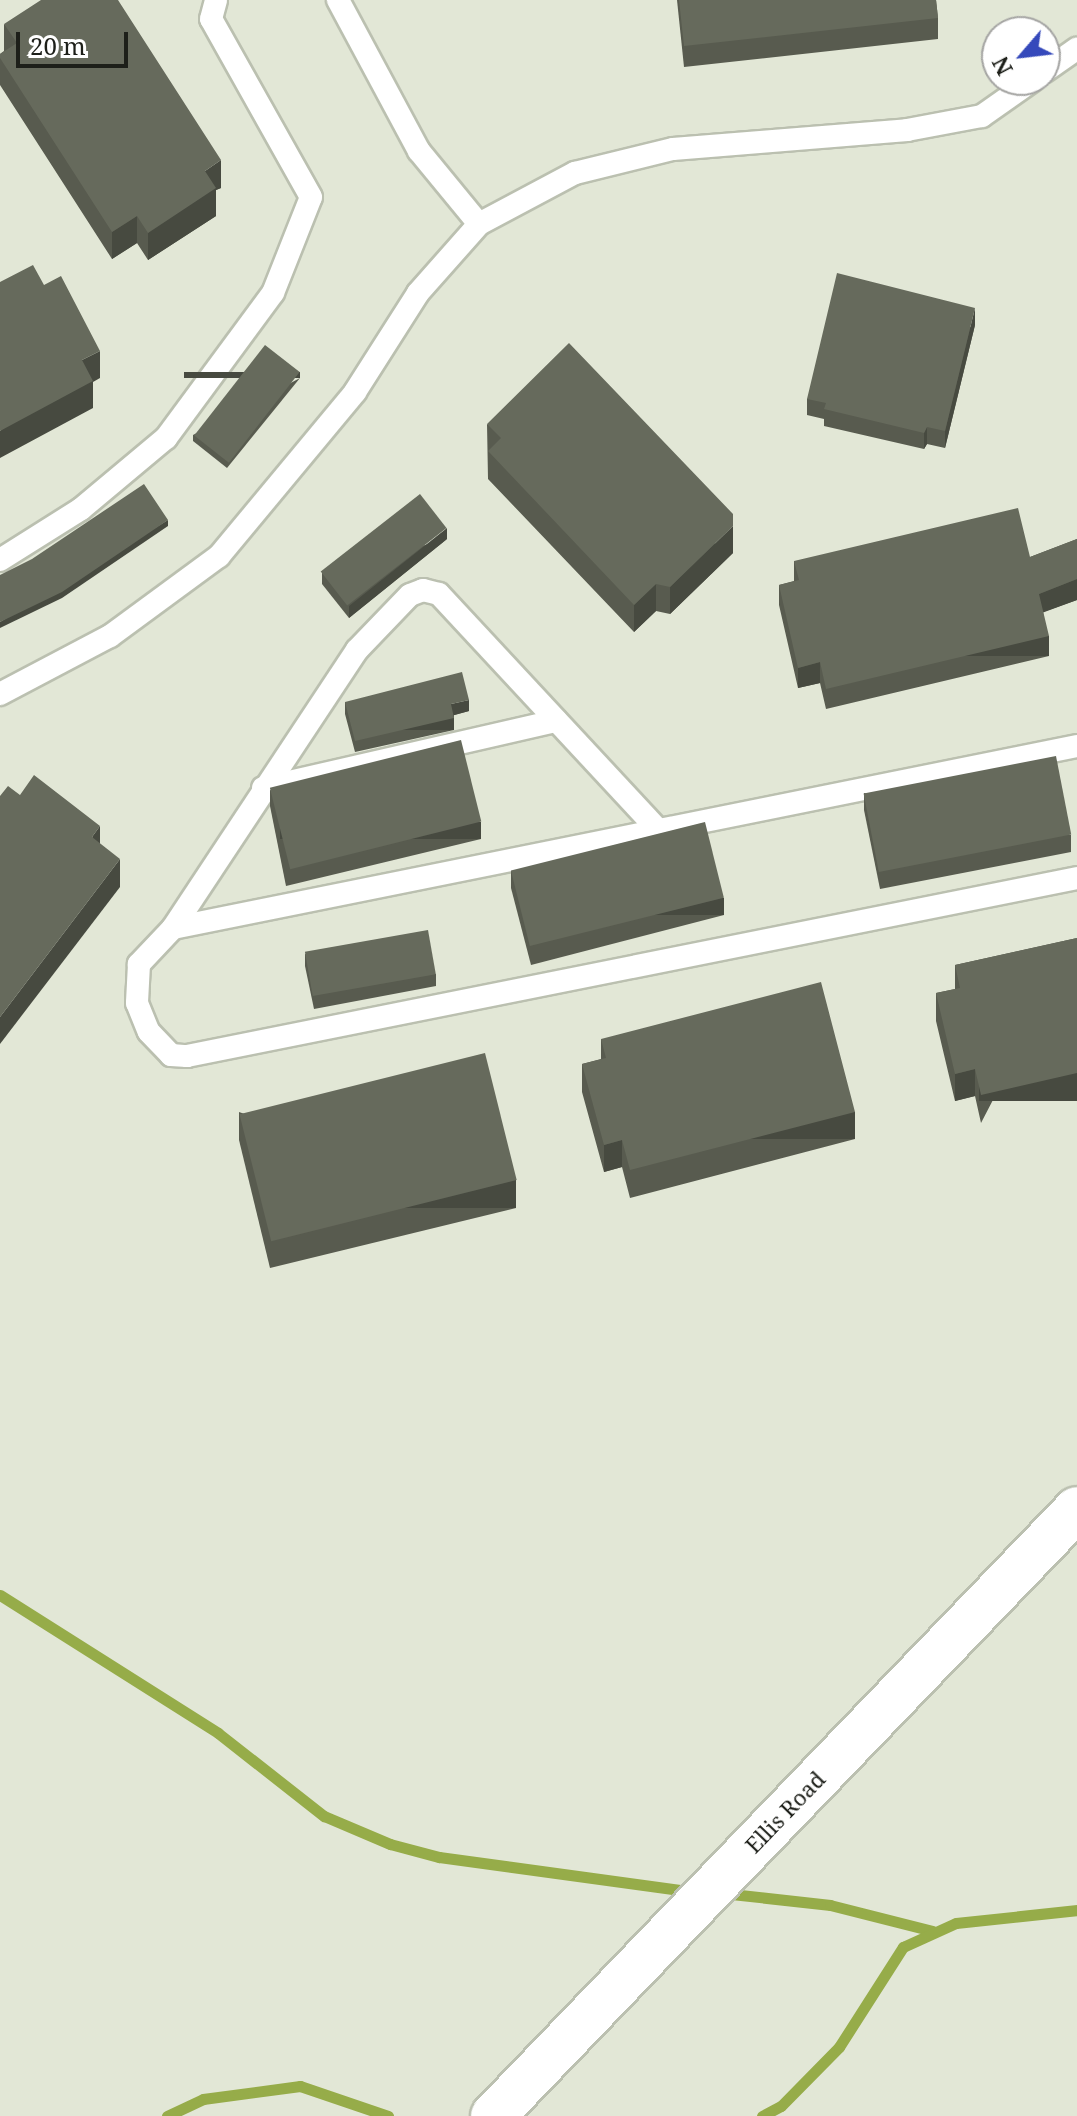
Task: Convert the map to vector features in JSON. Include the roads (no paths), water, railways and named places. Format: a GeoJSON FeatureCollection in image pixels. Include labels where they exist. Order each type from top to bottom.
{"type":"FeatureCollection","features":[{"type":"Feature","properties":{"kind":"main road","name":"Ellis Road"},"geometry":{"type":"LineString","coordinates":[[493,2116],[1077,1509]]}},
{"type":"Feature","properties":{"kind":"lane"},"geometry":{"type":"LineString","coordinates":[[0,560],[81,509],[166,438],[273,293],[311,197],[211,19],[216,0]]}},
{"type":"Feature","properties":{"kind":"lane"},"geometry":{"type":"LineString","coordinates":[[338,0],[419,151],[479,224]]}},
{"type":"Feature","properties":{"kind":"lane"},"geometry":{"type":"LineString","coordinates":[[0,694],[110,636],[219,556],[355,392],[418,293],[479,224],[575,173],[673,149],[907,130],[982,116],[1010,96]]}},
{"type":"Feature","properties":{"kind":"lane"},"geometry":{"type":"LineString","coordinates":[[659,831],[439,594],[423,590],[410,595],[357,650],[173,928],[139,964],[137,1003],[149,1032],[171,1055],[187,1056],[1077,878]]}},
{"type":"Feature","properties":{"kind":"lane"},"geometry":{"type":"LineString","coordinates":[[263,788],[556,721]]}},
{"type":"Feature","properties":{"kind":"lane"},"geometry":{"type":"LineString","coordinates":[[173,928],[1077,746]]}},
{"type":"Feature","properties":{"kind":"waterway"},"geometry":{"type":"LineString","coordinates":[[0,1595],[218,1733],[324,1816],[390,1844],[439,1857],[693,1892]]}},
{"type":"Feature","properties":{"kind":"waterway"},"geometry":{"type":"LineString","coordinates":[[722,1893],[830,1905],[933,1931]]}},
{"type":"Feature","properties":{"kind":"waterway"},"geometry":{"type":"LineString","coordinates":[[762,2116],[781,2106],[839,2047],[903,1947],[956,1923],[1077,1910]]}},
{"type":"Feature","properties":{"kind":"waterway"},"geometry":{"type":"LineString","coordinates":[[167,2116],[203,2099],[300,2086],[388,2116]]}}]}
